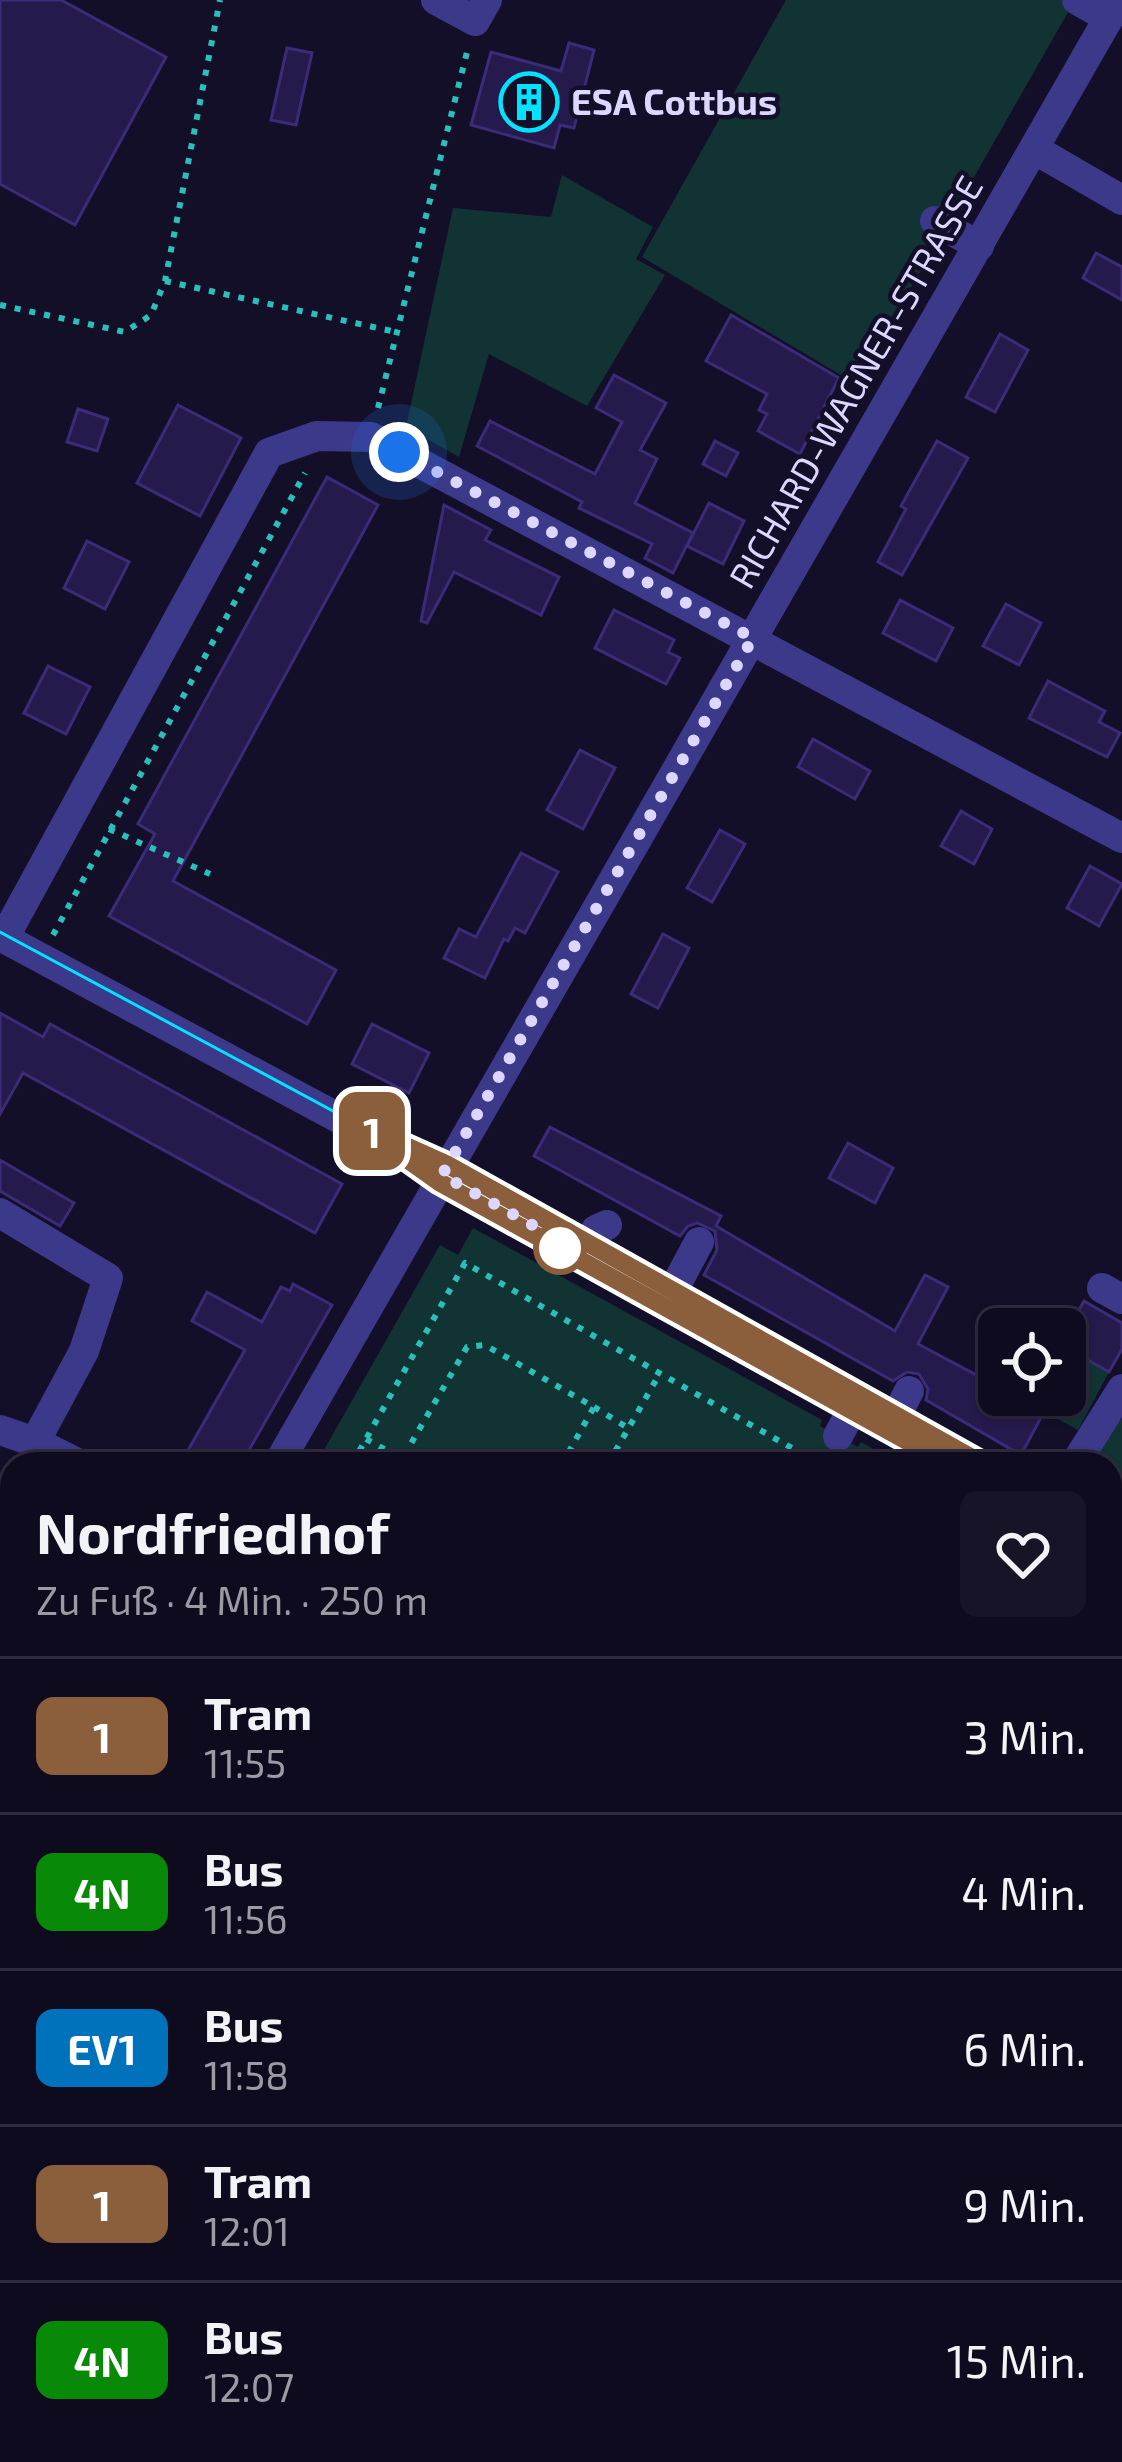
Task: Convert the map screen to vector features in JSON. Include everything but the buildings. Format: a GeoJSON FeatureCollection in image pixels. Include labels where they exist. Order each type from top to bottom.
{"type":"FeatureCollection","features":[{"type":"Feature","properties":{"kind":"street"},"geometry":{"type":"LineString","coordinates":[[436,0],[481,11]]}},
{"type":"Feature","properties":{"kind":"street"},"geometry":{"type":"LineString","coordinates":[[1077,0],[1114,9]]}},
{"type":"Feature","properties":{"kind":"street","name":"RICHARD-WAGNER-STRASSE"},"geometry":{"type":"LineString","coordinates":[[285,1452],[1114,9]]}},
{"type":"Feature","properties":{"kind":"street"},"geometry":{"type":"LineString","coordinates":[[1034,149],[1122,200]]}},
{"type":"Feature","properties":{"kind":"street"},"geometry":{"type":"LineString","coordinates":[[935,221],[979,246]]}},
{"type":"Feature","properties":{"kind":"street"},"geometry":{"type":"LineString","coordinates":[[942,1452],[668,1300],[595,1231],[442,1175],[2,937],[268,453],[324,437],[370,436],[1122,838]]}},
{"type":"Feature","properties":{"kind":"street"},"geometry":{"type":"LineString","coordinates":[[0,1213],[108,1278],[84,1351],[35,1442]]}},
{"type":"Feature","properties":{"kind":"street"},"geometry":{"type":"LineString","coordinates":[[668,1300],[699,1242]]}},
{"type":"Feature","properties":{"kind":"street"},"geometry":{"type":"LineString","coordinates":[[892,1424],[909,1391]]}},
{"type":"Feature","properties":{"kind":"street"},"geometry":{"type":"LineString","coordinates":[[1083,1452],[1119,1400]]}},
{"type":"Feature","properties":{"kind":"street"},"geometry":{"type":"LineString","coordinates":[[838,1436],[855,1404]]}},
{"type":"Feature","properties":{"kind":"street"},"geometry":{"type":"LineString","coordinates":[[0,1430],[55,1452]]}},
{"type":"Feature","properties":{"kind":"path"},"geometry":{"type":"LineString","coordinates":[[0,305],[125,332],[151,315],[165,281],[220,0]]}},
{"type":"Feature","properties":{"kind":"path"},"geometry":{"type":"LineString","coordinates":[[370,436],[481,11]]}},
{"type":"Feature","properties":{"kind":"path"},"geometry":{"type":"LineString","coordinates":[[165,281],[396,332]]}},
{"type":"Feature","properties":{"kind":"path"},"geometry":{"type":"LineString","coordinates":[[41,958],[324,437]]}},
{"type":"Feature","properties":{"kind":"path"},"geometry":{"type":"LineString","coordinates":[[108,829],[210,874]]}},
{"type":"Feature","properties":{"kind":"path"},"geometry":{"type":"LineString","coordinates":[[359,1452],[466,1263],[799,1452]]}},
{"type":"Feature","properties":{"kind":"path"},"geometry":{"type":"LineString","coordinates":[[408,1452],[467,1347],[485,1345],[628,1428]]}},
{"type":"Feature","properties":{"kind":"path"},"geometry":{"type":"LineString","coordinates":[[615,1452],[660,1373]]}},
{"type":"Feature","properties":{"kind":"path"},"geometry":{"type":"LineString","coordinates":[[569,1452],[594,1407]]}},
{"type":"Feature","properties":{"kind":"path"},"geometry":{"type":"LineString","coordinates":[[366,1439],[388,1452]]}},
{"type":"Feature","properties":{"kind":"green space"},"geometry":{"type":"Polygon","coordinates":[[[786,0],[1075,0],[856,384],[642,257],[786,0]]]}},
{"type":"Feature","properties":{"kind":"green space"},"geometry":{"type":"Polygon","coordinates":[[[562,175],[653,227],[636,259],[665,275],[587,406],[489,354],[459,457],[406,427],[453,208],[551,217],[562,175]]]}},
{"type":"Feature","properties":{"kind":"green space"},"geometry":{"type":"Polygon","coordinates":[[[473,1228],[822,1420],[820,1426],[825,1429],[879,1452],[323,1452],[440,1245],[458,1255],[473,1228]]]}},
{"type":"Feature","properties":{"kind":"green space"},"geometry":{"type":"Polygon","coordinates":[[[1088,1360],[1109,1372],[1086,1415],[1088,1360]]]}},
{"type":"Feature","properties":{"kind":"green space"},"geometry":{"type":"Polygon","coordinates":[[[1057,1416],[1085,1416],[1078,1430],[1057,1416]]]}},
{"type":"Feature","properties":{"kind":"green space"},"geometry":{"type":"Polygon","coordinates":[[[1122,1419],[1122,1452],[1096,1452],[1110,1426],[1122,1419]]]}},
{"type":"Feature","properties":{"kind":"tram line"},"geometry":{"type":"LineString","coordinates":[[0,932],[359,1125],[448,1165],[962,1452]]}},
{"type":"Feature","properties":{"kind":"tram line","name":"1"},"geometry":{"type":"LineString","coordinates":[[927,1452],[439,1182],[359,1125],[448,1165],[962,1452]]}},
{"type":"Feature","properties":{"kind":"tram line"},"geometry":{"type":"LineString","coordinates":[[408,1160],[558,1247]]}},
{"type":"Feature","properties":{"kind":"place","name":"ESA Cottbus"},"geometry":{"type":"Point","coordinates":[529,102]}},
{"type":"Feature","properties":{"kind":"route"},"geometry":{"type":"LineString","coordinates":[[399,452],[753,638],[442,1175],[563,1242],[560,1248]]}}]}
